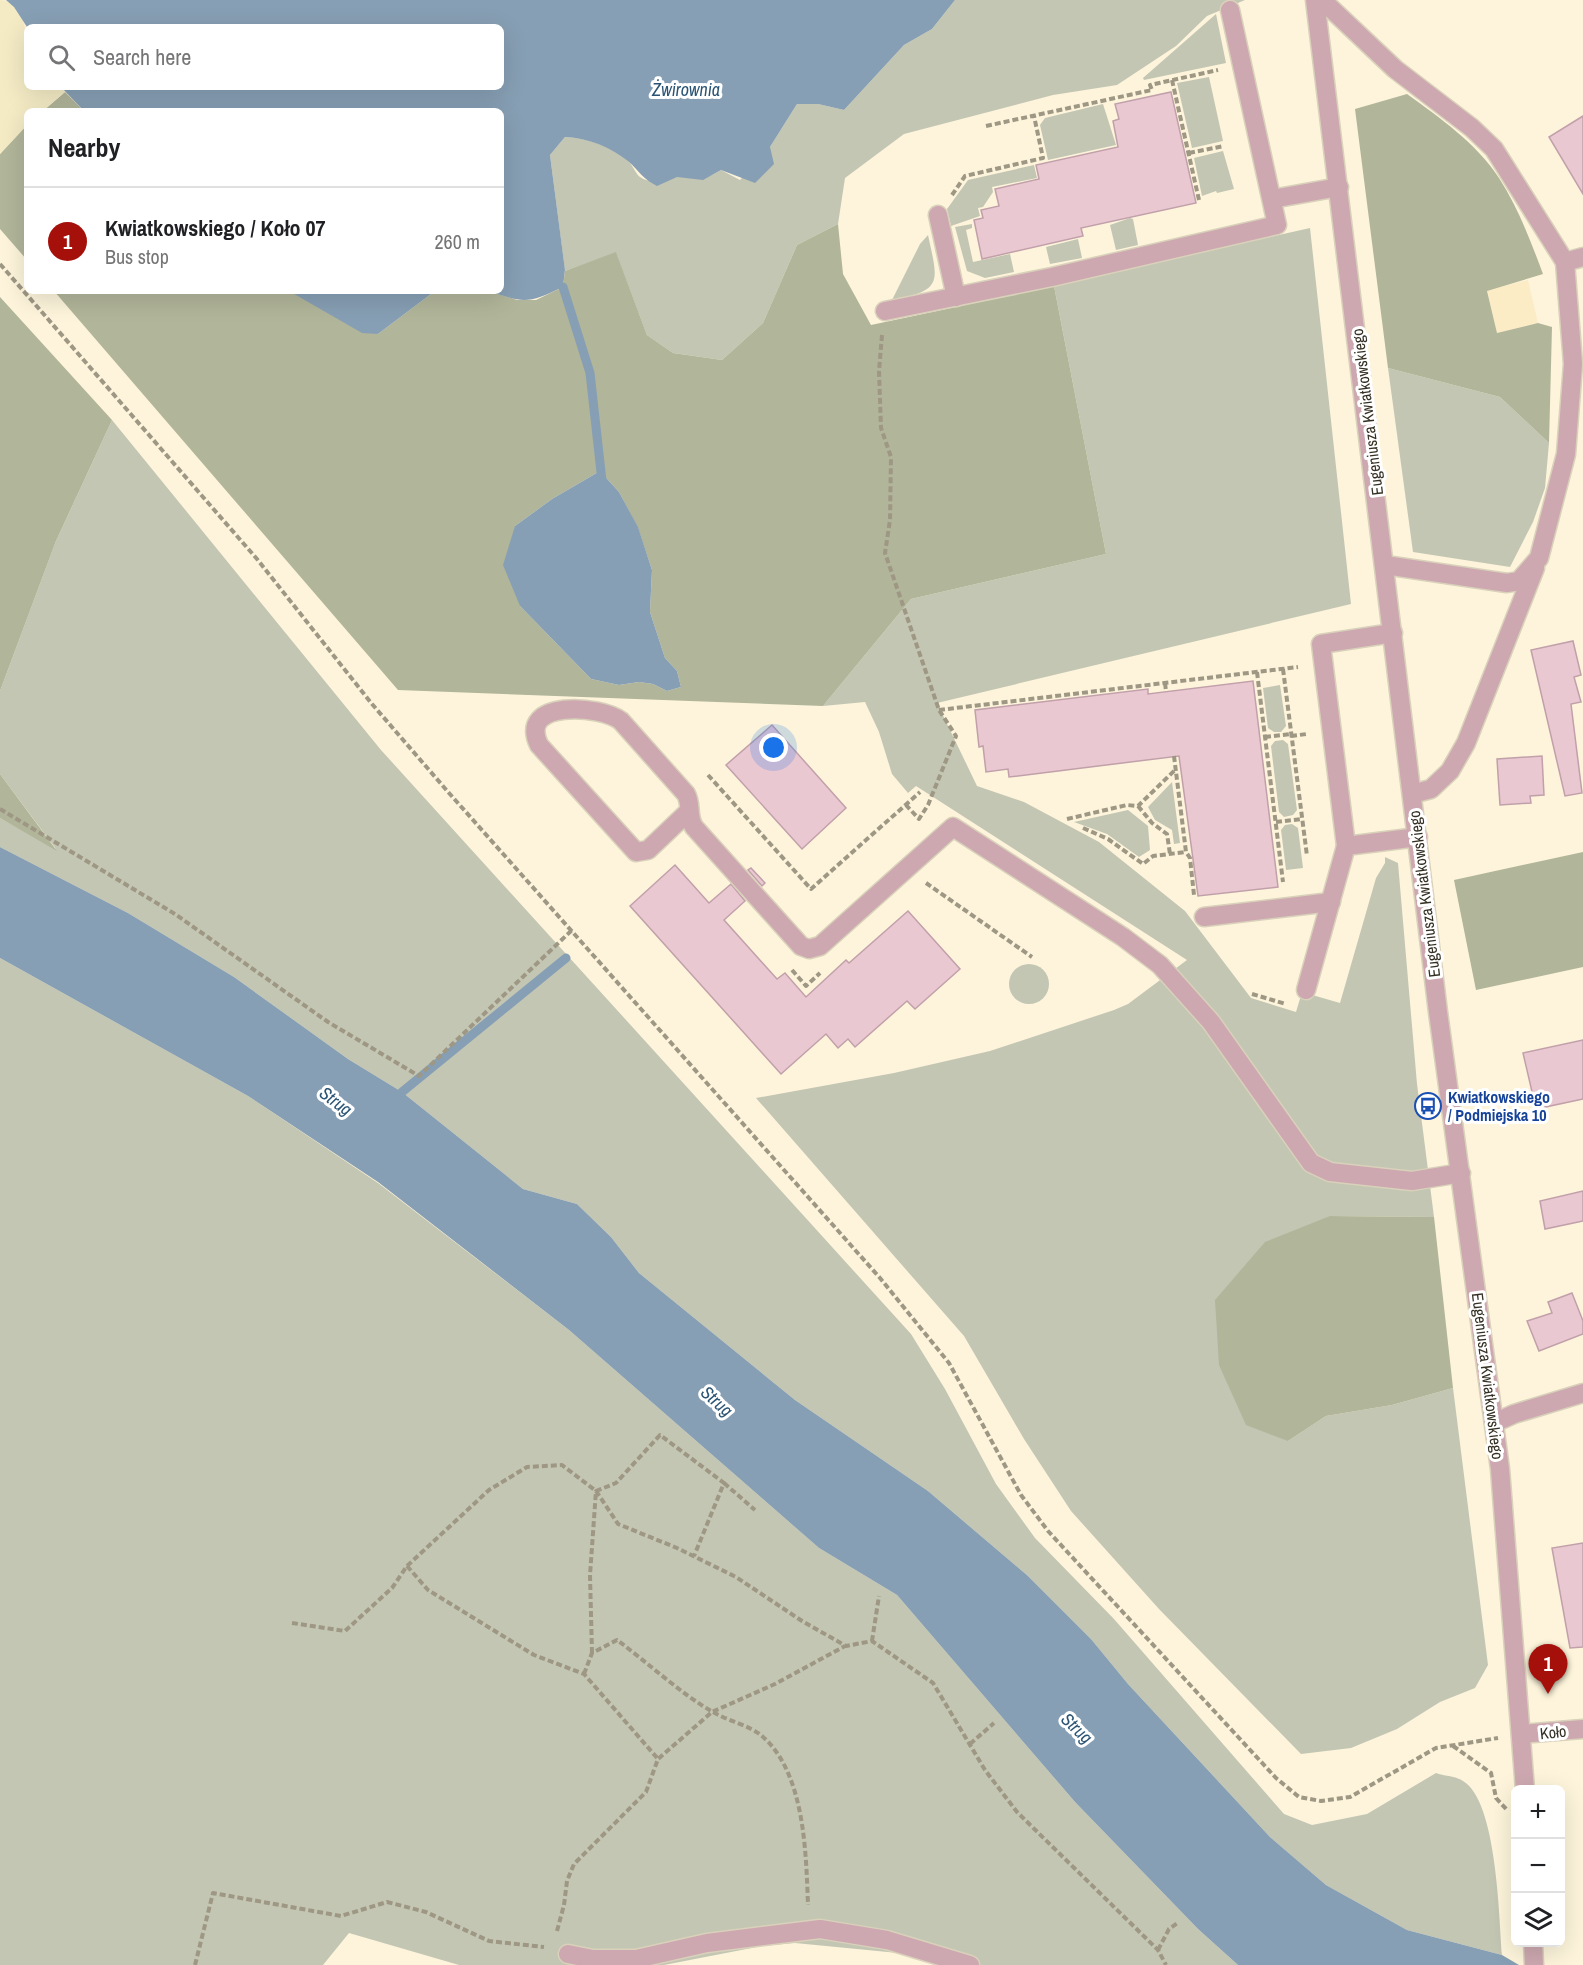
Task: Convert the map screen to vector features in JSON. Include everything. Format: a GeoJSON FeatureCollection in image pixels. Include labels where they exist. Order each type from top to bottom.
{"type":"FeatureCollection","features":[{"type":"Feature","properties":{"kind":"street","name":"Eugeniusza Kwiatkowskiego"},"geometry":{"type":"LineString","coordinates":[[1315,0],[1438,1012],[1494,1423],[1525,1785]]}},
{"type":"Feature","properties":{"kind":"street"},"geometry":{"type":"LineString","coordinates":[[1322,0],[1395,69],[1473,128],[1494,149],[1565,262],[1573,364],[1566,454],[1539,558],[1466,743],[1450,771],[1431,789],[1412,794]]}},
{"type":"Feature","properties":{"kind":"street"},"geometry":{"type":"LineString","coordinates":[[885,311],[1277,225],[1230,10]]}},
{"type":"Feature","properties":{"kind":"street"},"geometry":{"type":"LineString","coordinates":[[1272,199],[1339,187]]}},
{"type":"Feature","properties":{"kind":"street"},"geometry":{"type":"LineString","coordinates":[[938,215],[956,297]]}},
{"type":"Feature","properties":{"kind":"street"},"geometry":{"type":"LineString","coordinates":[[1565,262],[1583,257]]}},
{"type":"Feature","properties":{"kind":"street"},"geometry":{"type":"LineString","coordinates":[[1385,565],[1507,583],[1519,581],[1539,558]]}},
{"type":"Feature","properties":{"kind":"street"},"geometry":{"type":"LineString","coordinates":[[1306,990],[1346,846],[1321,644],[1393,633]]}},
{"type":"Feature","properties":{"kind":"street"},"geometry":{"type":"LineString","coordinates":[[689,812],[648,850],[636,852],[539,745],[535,730],[539,720],[555,711],[600,712],[614,716],[686,794],[694,827],[796,942],[809,949],[820,946],[953,827],[1123,937],[1160,965],[1211,1022],[1311,1162],[1330,1172],[1412,1181],[1461,1173]]}},
{"type":"Feature","properties":{"kind":"street"},"geometry":{"type":"LineString","coordinates":[[1346,846],[1418,837]]}},
{"type":"Feature","properties":{"kind":"street"},"geometry":{"type":"LineString","coordinates":[[1204,917],[1331,902]]}},
{"type":"Feature","properties":{"kind":"street"},"geometry":{"type":"LineString","coordinates":[[1494,1423],[1515,1414],[1583,1393]]}},
{"type":"Feature","properties":{"kind":"street","name":"Koło"},"geometry":{"type":"LineString","coordinates":[[1522,1734],[1583,1729]]}},
{"type":"Feature","properties":{"kind":"street"},"geometry":{"type":"LineString","coordinates":[[560,1951],[593,1959],[636,1959],[707,1943],[820,1929],[887,1940],[970,1965]]}},
{"type":"Feature","properties":{"kind":"path"},"geometry":{"type":"LineString","coordinates":[[986,126],[1152,90],[1150,85],[1242,64]]}},
{"type":"Feature","properties":{"kind":"path"},"geometry":{"type":"LineString","coordinates":[[1172,80],[1199,200]]}},
{"type":"Feature","properties":{"kind":"path"},"geometry":{"type":"LineString","coordinates":[[938,215],[965,176],[1042,158],[1034,116]]}},
{"type":"Feature","properties":{"kind":"path"},"geometry":{"type":"LineString","coordinates":[[1189,153],[1224,146]]}},
{"type":"Feature","properties":{"kind":"path"},"geometry":{"type":"LineString","coordinates":[[0,264],[24,292]]}},
{"type":"Feature","properties":{"kind":"path"},"geometry":{"type":"LineString","coordinates":[[26,294],[257,559],[372,704],[449,794],[880,1278],[949,1363],[1021,1495],[1048,1531],[1276,1778],[1299,1797],[1321,1801],[1350,1797],[1436,1748],[1522,1734]]}},
{"type":"Feature","properties":{"kind":"path"},"geometry":{"type":"LineString","coordinates":[[885,311],[879,371],[881,428],[891,457],[890,520],[885,553],[939,710],[956,736],[928,805],[919,819],[906,805]]}},
{"type":"Feature","properties":{"kind":"path"},"geometry":{"type":"LineString","coordinates":[[939,710],[1323,663]]}},
{"type":"Feature","properties":{"kind":"path"},"geometry":{"type":"LineString","coordinates":[[1283,669],[1307,856]]}},
{"type":"Feature","properties":{"kind":"path"},"geometry":{"type":"LineString","coordinates":[[1257,672],[1286,907]]}},
{"type":"Feature","properties":{"kind":"path"},"geometry":{"type":"LineString","coordinates":[[1165,683],[1166,691]]}},
{"type":"Feature","properties":{"kind":"path"},"geometry":{"type":"LineString","coordinates":[[1265,738],[1292,734]]}},
{"type":"Feature","properties":{"kind":"path"},"geometry":{"type":"LineString","coordinates":[[1174,756],[1186,852],[1190,858],[1196,903],[1202,902],[1204,917]]}},
{"type":"Feature","properties":{"kind":"path"},"geometry":{"type":"LineString","coordinates":[[1138,806],[1176,770]]}},
{"type":"Feature","properties":{"kind":"path"},"geometry":{"type":"LineString","coordinates":[[708,775],[811,889],[920,792]]}},
{"type":"Feature","properties":{"kind":"path"},"geometry":{"type":"LineString","coordinates":[[1067,819],[1127,805],[1138,806],[1152,823],[1167,834],[1170,854]]}},
{"type":"Feature","properties":{"kind":"path"},"geometry":{"type":"LineString","coordinates":[[0,809],[175,914],[328,1022],[420,1076],[572,930]]}},
{"type":"Feature","properties":{"kind":"path"},"geometry":{"type":"LineString","coordinates":[[1276,822],[1302,819]]}},
{"type":"Feature","properties":{"kind":"path"},"geometry":{"type":"LineString","coordinates":[[1083,828],[1108,839],[1143,864],[1153,856],[1186,852]]}},
{"type":"Feature","properties":{"kind":"path"},"geometry":{"type":"LineString","coordinates":[[931,873],[923,880],[1032,957]]}},
{"type":"Feature","properties":{"kind":"path"},"geometry":{"type":"LineString","coordinates":[[790,968],[806,986],[822,971]]}},
{"type":"Feature","properties":{"kind":"path"},"geometry":{"type":"LineString","coordinates":[[596,1491],[616,1483],[660,1434],[755,1510]]}},
{"type":"Feature","properties":{"kind":"path"},"geometry":{"type":"LineString","coordinates":[[292,1623],[345,1631],[392,1588],[407,1566],[489,1490],[527,1467],[562,1465],[596,1491],[618,1524],[694,1556],[736,1577],[802,1621],[846,1646]]}},
{"type":"Feature","properties":{"kind":"path"},"geometry":{"type":"LineString","coordinates":[[694,1556],[724,1483]]}},
{"type":"Feature","properties":{"kind":"path"},"geometry":{"type":"LineString","coordinates":[[584,1674],[592,1653],[590,1575],[596,1491]]}},
{"type":"Feature","properties":{"kind":"path"},"geometry":{"type":"LineString","coordinates":[[407,1566],[428,1590],[505,1638],[534,1655],[584,1674],[658,1759]]}},
{"type":"Feature","properties":{"kind":"path"},"geometry":{"type":"LineString","coordinates":[[872,1641],[879,1596]]}},
{"type":"Feature","properties":{"kind":"path"},"geometry":{"type":"LineString","coordinates":[[592,1653],[617,1640],[712,1712],[761,1735],[784,1762],[796,1801],[806,1848],[808,1907],[820,1929]]}},
{"type":"Feature","properties":{"kind":"path"},"geometry":{"type":"LineString","coordinates":[[195,1965],[213,1893],[341,1916],[387,1902],[426,1912],[489,1941],[560,1951],[567,1881],[574,1864],[646,1792],[658,1759],[712,1712],[775,1684],[846,1646],[872,1641],[933,1683],[985,1770],[1017,1812],[1158,1950],[1166,1965]]}},
{"type":"Feature","properties":{"kind":"path"},"geometry":{"type":"LineString","coordinates":[[970,1744],[994,1723]]}},
{"type":"Feature","properties":{"kind":"path"},"geometry":{"type":"LineString","coordinates":[[1452,1746],[1491,1773],[1497,1798],[1503,1809],[1511,1813]]}},
{"type":"Feature","properties":{"kind":"path"},"geometry":{"type":"LineString","coordinates":[[1158,1950],[1169,1929],[1179,1922]]}},
{"type":"Feature","properties":{"kind":"shaded area"},"geometry":{"type":"Polygon","coordinates":[[[1528,280],[1538,323],[1497,333],[1487,290],[1528,280]]]}},
{"type":"Feature","properties":{"kind":"green space"},"geometry":{"type":"Polygon","coordinates":[[[955,0],[1245,0],[1207,16],[1176,46],[1117,85],[1053,95],[904,134],[845,178],[838,224],[797,245],[763,323],[722,360],[673,353],[647,335],[616,253],[565,271],[550,155],[565,137],[591,141],[607,147],[629,162],[640,177],[649,181],[676,177],[702,178],[721,170],[740,180],[770,147],[797,104],[818,104],[844,110],[904,45],[932,29],[955,0]]]}},
{"type":"Feature","properties":{"kind":"green space"},"geometry":{"type":"Polygon","coordinates":[[[1216,14],[1226,63],[1144,80],[1143,78],[1216,14]]]}},
{"type":"Feature","properties":{"kind":"green space"},"geometry":{"type":"Polygon","coordinates":[[[1209,77],[1223,141],[1192,148],[1177,83],[1209,77]]]}},
{"type":"Feature","properties":{"kind":"green space"},"geometry":{"type":"Polygon","coordinates":[[[65,92],[81,108],[46,108],[65,92]]]}},
{"type":"Feature","properties":{"kind":"green space"},"geometry":{"type":"Polygon","coordinates":[[[1407,94],[1457,132],[1480,153],[1499,178],[1529,237],[1543,274],[1487,291],[1497,333],[1538,323],[1552,327],[1549,443],[1500,397],[1388,368],[1355,109],[1407,94]]]}},
{"type":"Feature","properties":{"kind":"green space"},"geometry":{"type":"Polygon","coordinates":[[[1103,104],[1116,145],[1048,160],[1040,125],[1045,118],[1103,104]]]}},
{"type":"Feature","properties":{"kind":"green space"},"geometry":{"type":"Polygon","coordinates":[[[24,128],[24,257],[0,229],[0,154],[24,128]]]}},
{"type":"Feature","properties":{"kind":"green space"},"geometry":{"type":"Polygon","coordinates":[[[1223,151],[1234,189],[1217,193],[1216,191],[1202,196],[1194,158],[1223,151]]]}},
{"type":"Feature","properties":{"kind":"green space"},"geometry":{"type":"Polygon","coordinates":[[[1034,165],[1037,178],[992,187],[993,192],[983,207],[978,208],[980,216],[951,226],[947,209],[968,180],[1034,165]]]}},
{"type":"Feature","properties":{"kind":"green space"},"geometry":{"type":"Polygon","coordinates":[[[1133,219],[1138,245],[1116,250],[1110,225],[1133,219]]]}},
{"type":"Feature","properties":{"kind":"green space"},"geometry":{"type":"Polygon","coordinates":[[[838,224],[843,274],[871,325],[1054,286],[1106,554],[911,599],[823,706],[398,690],[57,294],[295,294],[378,334],[431,294],[498,294],[517,300],[536,300],[563,287],[565,271],[616,252],[647,335],[673,353],[722,360],[763,323],[797,245],[838,224]],[[600,471],[552,499],[515,526],[520,606],[591,679],[619,685],[639,682],[653,684],[667,691],[681,687],[677,671],[665,658],[650,612],[652,570],[638,528],[619,492],[600,471]]]}},
{"type":"Feature","properties":{"kind":"green space"},"geometry":{"type":"Polygon","coordinates":[[[972,224],[972,228],[966,230],[973,262],[1010,254],[1014,272],[985,278],[967,271],[955,227],[972,224]]]}},
{"type":"Feature","properties":{"kind":"green space"},"geometry":{"type":"Polygon","coordinates":[[[1310,228],[1351,604],[937,703],[977,786],[1024,802],[1099,842],[1185,911],[1251,998],[1296,1012],[1302,992],[1340,1003],[1376,878],[1385,863],[1385,857],[1398,863],[1417,1084],[1434,1217],[1330,1216],[1288,1441],[1326,1416],[1392,1405],[1453,1388],[1488,1665],[1475,1688],[1440,1702],[1397,1729],[1351,1748],[1301,1754],[1159,1609],[1071,1511],[1024,1439],[964,1336],[756,1098],[894,1073],[990,1051],[1128,1004],[1187,960],[916,786],[908,793],[892,774],[879,732],[865,702],[823,706],[911,599],[1106,554],[1054,286],[1310,228]]]}},
{"type":"Feature","properties":{"kind":"green space"},"geometry":{"type":"Polygon","coordinates":[[[928,235],[934,264],[933,281],[921,292],[892,300],[920,244],[928,235]]]}},
{"type":"Feature","properties":{"kind":"green space"},"geometry":{"type":"Polygon","coordinates":[[[1078,239],[1082,258],[1050,264],[1046,247],[1078,239]]]}},
{"type":"Feature","properties":{"kind":"green space"},"geometry":{"type":"Polygon","coordinates":[[[0,297],[112,420],[56,541],[0,691],[0,297]]]}},
{"type":"Feature","properties":{"kind":"green space"},"geometry":{"type":"Polygon","coordinates":[[[1388,368],[1500,397],[1549,443],[1545,488],[1533,522],[1510,567],[1413,552],[1388,368]]]}},
{"type":"Feature","properties":{"kind":"green space"},"geometry":{"type":"Polygon","coordinates":[[[112,420],[381,750],[911,1334],[945,1389],[996,1484],[1035,1538],[1114,1619],[1284,1814],[1312,1825],[1367,1814],[1436,1773],[1460,1779],[1474,1793],[1483,1811],[1494,1861],[1502,1955],[1407,1930],[1326,1885],[1270,1837],[1128,1684],[1091,1639],[1028,1576],[928,1491],[795,1400],[639,1273],[611,1237],[577,1204],[523,1189],[402,1092],[348,1059],[234,977],[128,913],[0,847],[0,818],[56,849],[0,774],[0,691],[56,541],[112,420]]]}},
{"type":"Feature","properties":{"kind":"green space"},"geometry":{"type":"Polygon","coordinates":[[[1280,685],[1286,726],[1281,732],[1274,732],[1268,728],[1263,688],[1280,685]]]}},
{"type":"Feature","properties":{"kind":"green space"},"geometry":{"type":"Polygon","coordinates":[[[1283,740],[1288,744],[1297,810],[1293,815],[1284,817],[1279,812],[1271,746],[1275,741],[1283,740]]]}},
{"type":"Feature","properties":{"kind":"green space"},"geometry":{"type":"Polygon","coordinates":[[[0,774],[57,851],[0,818],[0,774]]]}},
{"type":"Feature","properties":{"kind":"green space"},"geometry":{"type":"Polygon","coordinates":[[[1172,782],[1180,843],[1174,844],[1172,830],[1155,820],[1148,807],[1172,782]]]}},
{"type":"Feature","properties":{"kind":"green space"},"geometry":{"type":"Polygon","coordinates":[[[1128,810],[1148,826],[1150,850],[1139,857],[1107,834],[1074,822],[1128,810]]]}},
{"type":"Feature","properties":{"kind":"green space"},"geometry":{"type":"Polygon","coordinates":[[[1292,824],[1298,828],[1303,868],[1286,870],[1281,830],[1285,825],[1292,824]]]}},
{"type":"Feature","properties":{"kind":"green space"},"geometry":{"type":"Polygon","coordinates":[[[1583,852],[1583,967],[1476,990],[1454,880],[1583,852]]]}},
{"type":"Feature","properties":{"kind":"green space"},"geometry":{"type":"Polygon","coordinates":[[[0,958],[248,1096],[378,1183],[569,1330],[819,1548],[897,1595],[1075,1802],[1198,1929],[1238,1965],[937,1965],[898,1953],[795,1943],[762,1946],[664,1965],[459,1965],[349,1933],[323,1965],[0,1965],[0,958]]]}},
{"type":"Feature","properties":{"kind":"green space"},"geometry":{"type":"Polygon","coordinates":[[[1029,964],[1037,965],[1043,970],[1048,976],[1048,992],[1043,998],[1037,1003],[1029,1004],[1021,1003],[1015,998],[1010,992],[1009,984],[1010,976],[1015,970],[1021,965],[1029,964]]]}},
{"type":"Feature","properties":{"kind":"green space"},"geometry":{"type":"Polygon","coordinates":[[[1330,1216],[1434,1217],[1453,1388],[1392,1405],[1326,1416],[1288,1441],[1246,1425],[1219,1365],[1215,1300],[1265,1242],[1330,1216]]]}},
{"type":"Feature","properties":{"kind":"sand"},"geometry":{"type":"Polygon","coordinates":[[[0,0],[11,3],[19,10],[23,22],[24,90],[63,90],[65,92],[46,108],[24,108],[24,128],[0,154],[0,0]]]}},
{"type":"Feature","properties":{"kind":"water","name":"Żwirownia"},"geometry":{"type":"Polygon","coordinates":[[[6,0],[955,0],[932,29],[904,45],[844,110],[818,104],[797,104],[770,147],[774,164],[755,183],[721,170],[703,180],[677,177],[657,186],[629,162],[607,148],[591,141],[565,137],[550,155],[565,270],[563,287],[527,300],[498,294],[504,294],[504,108],[81,108],[64,90],[504,90],[504,24],[25,24],[14,7],[6,0]]]}},
{"type":"Feature","properties":{"kind":"water"},"geometry":{"type":"Polygon","coordinates":[[[294,294],[431,294],[378,334],[362,333],[294,294]]]}},
{"type":"Feature","properties":{"kind":"water"},"geometry":{"type":"Polygon","coordinates":[[[600,471],[619,492],[638,527],[652,570],[650,612],[665,658],[677,671],[681,687],[667,691],[653,684],[639,682],[619,685],[591,679],[520,606],[503,565],[515,526],[552,499],[600,471]]]}},
{"type":"Feature","properties":{"kind":"water","name":"Strug"},"geometry":{"type":"Polygon","coordinates":[[[0,847],[128,913],[234,977],[348,1059],[402,1092],[523,1189],[577,1204],[611,1237],[639,1273],[795,1400],[928,1491],[1028,1576],[1091,1639],[1128,1684],[1270,1837],[1326,1885],[1407,1930],[1502,1955],[1519,1965],[1238,1965],[1198,1929],[1075,1802],[897,1595],[819,1548],[569,1330],[378,1182],[248,1096],[0,958],[0,847]]]}},
{"type":"Feature","properties":{"kind":"building"},"geometry":{"type":"Polygon","coordinates":[[[1171,92],[1196,203],[1081,228],[1083,236],[982,259],[974,220],[983,218],[981,210],[999,206],[995,189],[1039,179],[1036,165],[1118,147],[1113,121],[1119,119],[1115,104],[1171,92]]]}},
{"type":"Feature","properties":{"kind":"building"},"geometry":{"type":"Polygon","coordinates":[[[1583,116],[1583,194],[1549,137],[1583,116]]]}},
{"type":"Feature","properties":{"kind":"building"},"geometry":{"type":"Polygon","coordinates":[[[1573,641],[1581,675],[1574,677],[1581,702],[1571,704],[1582,793],[1565,796],[1531,650],[1573,641]]]}},
{"type":"Feature","properties":{"kind":"building"},"geometry":{"type":"Polygon","coordinates":[[[1253,681],[1278,887],[1198,896],[1179,756],[1009,777],[1008,769],[986,772],[983,746],[979,747],[975,710],[1148,689],[1148,694],[1253,681]]]}},
{"type":"Feature","properties":{"kind":"building"},"geometry":{"type":"Polygon","coordinates":[[[772,725],[846,808],[802,849],[726,765],[772,725]]]}},
{"type":"Feature","properties":{"kind":"building"},"geometry":{"type":"Polygon","coordinates":[[[1542,756],[1544,795],[1530,796],[1531,803],[1500,805],[1497,759],[1542,756]]]}},
{"type":"Feature","properties":{"kind":"building"},"geometry":{"type":"Polygon","coordinates":[[[675,865],[709,903],[731,884],[745,901],[724,920],[777,979],[785,973],[806,997],[846,960],[849,963],[908,911],[960,969],[915,1009],[907,1001],[855,1047],[848,1039],[838,1048],[826,1034],[781,1074],[630,906],[675,865]]]}},
{"type":"Feature","properties":{"kind":"building"},"geometry":{"type":"Polygon","coordinates":[[[751,868],[765,883],[762,886],[748,870],[751,868]]]}},
{"type":"Feature","properties":{"kind":"building"},"geometry":{"type":"Polygon","coordinates":[[[1583,1040],[1583,1099],[1536,1109],[1523,1053],[1583,1040]]]}},
{"type":"Feature","properties":{"kind":"building"},"geometry":{"type":"Polygon","coordinates":[[[1583,1191],[1583,1221],[1545,1229],[1540,1201],[1583,1191]]]}},
{"type":"Feature","properties":{"kind":"building"},"geometry":{"type":"Polygon","coordinates":[[[1572,1293],[1583,1321],[1583,1334],[1539,1351],[1527,1321],[1552,1313],[1548,1302],[1572,1293]]]}},
{"type":"Feature","properties":{"kind":"building"},"geometry":{"type":"Polygon","coordinates":[[[1583,1543],[1583,1647],[1570,1648],[1552,1548],[1583,1543]]]}},
{"type":"Feature","properties":{"kind":"waterway"},"geometry":{"type":"LineString","coordinates":[[563,287],[590,373],[602,481]]}},
{"type":"Feature","properties":{"kind":"waterway"},"geometry":{"type":"LineString","coordinates":[[402,1092],[566,958]]}},
{"type":"Feature","properties":{"kind":"place","name":"Kwiatkowskiego / Podmiejska 10"},"geometry":{"type":"Point","coordinates":[1428,1106]}},
{"type":"Feature","properties":{"kind":"place","name":"Kwiatkowskiego / Koło 07"},"geometry":{"type":"Point","coordinates":[1548,1694]}}]}
